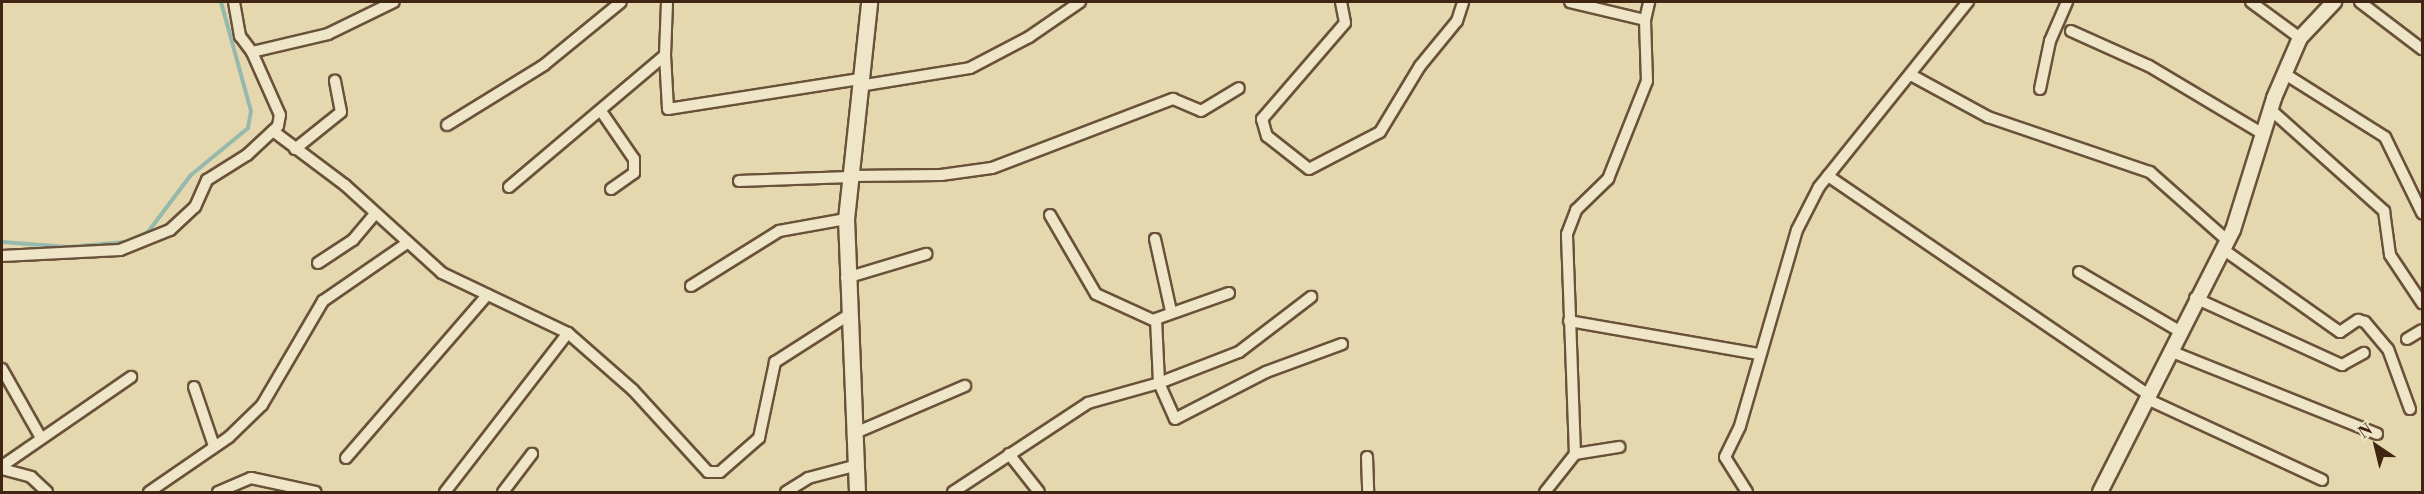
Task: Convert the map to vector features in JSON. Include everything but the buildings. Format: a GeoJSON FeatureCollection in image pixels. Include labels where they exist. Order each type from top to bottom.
{"type":"FeatureCollection","features":[{"type":"Feature","properties":{"kind":"main road"},"geometry":{"type":"LineString","coordinates":[[857,492],[847,316],[846,219],[869,2]]}},
{"type":"Feature","properties":{"kind":"street"},"geometry":{"type":"LineString","coordinates":[[2,256],[138,246],[186,218],[207,180],[273,131],[280,115],[252,52],[240,36],[234,2]]}},
{"type":"Feature","properties":{"kind":"street"},"geometry":{"type":"LineString","coordinates":[[252,52],[328,34],[394,2]]}},
{"type":"Feature","properties":{"kind":"street"},"geometry":{"type":"LineString","coordinates":[[447,125],[544,65],[621,2]]}},
{"type":"Feature","properties":{"kind":"street"},"geometry":{"type":"LineString","coordinates":[[667,2],[665,55],[668,109],[970,68],[1029,37],[1080,2]]}},
{"type":"Feature","properties":{"kind":"street"},"geometry":{"type":"LineString","coordinates":[[1341,2],[1346,23],[1262,119],[1267,136],[1309,168],[1380,132],[1420,66],[1457,21],[1463,2]]}},
{"type":"Feature","properties":{"kind":"street"},"geometry":{"type":"LineString","coordinates":[[1570,2],[1645,21]]}},
{"type":"Feature","properties":{"kind":"street"},"geometry":{"type":"LineString","coordinates":[[1545,492],[1575,454],[1568,234],[1576,210],[1608,179],[1647,81],[1645,21],[1649,2]]}},
{"type":"Feature","properties":{"kind":"street"},"geometry":{"type":"LineString","coordinates":[[1747,492],[1725,457],[1740,426],[1789,250],[1828,176],[1968,2]]}},
{"type":"Feature","properties":{"kind":"street"},"geometry":{"type":"LineString","coordinates":[[2040,89],[2050,40],[2067,2]]}},
{"type":"Feature","properties":{"kind":"street"},"geometry":{"type":"LineString","coordinates":[[2251,2],[2300,38]]}},
{"type":"Feature","properties":{"kind":"street"},"geometry":{"type":"LineString","coordinates":[[2102,492],[2194,298],[2226,245],[2252,183],[2263,134],[2300,38],[2334,2]]}},
{"type":"Feature","properties":{"kind":"street"},"geometry":{"type":"LineString","coordinates":[[2360,2],[2422,50]]}},
{"type":"Feature","properties":{"kind":"street"},"geometry":{"type":"LineString","coordinates":[[2070,31],[2149,66],[2263,134]]}},
{"type":"Feature","properties":{"kind":"street"},"geometry":{"type":"LineString","coordinates":[[509,187],[665,55]]}},
{"type":"Feature","properties":{"kind":"street"},"geometry":{"type":"LineString","coordinates":[[2285,74],[2385,137],[2422,213]]}},
{"type":"Feature","properties":{"kind":"street"},"geometry":{"type":"LineString","coordinates":[[1911,75],[1988,117],[2150,172],[2226,245],[2340,332],[2358,320],[2365,322],[2388,350],[2410,409]]}},
{"type":"Feature","properties":{"kind":"street"},"geometry":{"type":"LineString","coordinates":[[295,149],[341,112],[335,81]]}},
{"type":"Feature","properties":{"kind":"street"},"geometry":{"type":"LineString","coordinates":[[739,182],[941,175],[992,168],[1173,99],[1201,111],[1239,88]]}},
{"type":"Feature","properties":{"kind":"street"},"geometry":{"type":"LineString","coordinates":[[2271,110],[2384,211],[2390,255],[2422,303]]}},
{"type":"Feature","properties":{"kind":"street"},"geometry":{"type":"LineString","coordinates":[[601,111],[634,159],[634,173],[611,189]]}},
{"type":"Feature","properties":{"kind":"street"},"geometry":{"type":"LineString","coordinates":[[273,131],[375,214],[442,273],[568,333],[633,390],[708,471],[720,472],[759,438],[775,362],[847,316]]}},
{"type":"Feature","properties":{"kind":"street"},"geometry":{"type":"LineString","coordinates":[[1828,176],[2148,397],[2322,480]]}},
{"type":"Feature","properties":{"kind":"street"},"geometry":{"type":"LineString","coordinates":[[318,263],[353,240],[375,214]]}},
{"type":"Feature","properties":{"kind":"street"},"geometry":{"type":"LineString","coordinates":[[1050,215],[1096,294],[1155,321]]}},
{"type":"Feature","properties":{"kind":"street"},"geometry":{"type":"LineString","coordinates":[[691,286],[779,231],[846,219]]}},
{"type":"Feature","properties":{"kind":"street"},"geometry":{"type":"LineString","coordinates":[[1155,239],[1171,311]]}},
{"type":"Feature","properties":{"kind":"street"},"geometry":{"type":"LineString","coordinates":[[149,492],[214,446],[262,405],[323,301],[407,243]]}},
{"type":"Feature","properties":{"kind":"street"},"geometry":{"type":"LineString","coordinates":[[846,278],[926,254]]}},
{"type":"Feature","properties":{"kind":"street"},"geometry":{"type":"LineString","coordinates":[[2079,272],[2179,331]]}},
{"type":"Feature","properties":{"kind":"street"},"geometry":{"type":"LineString","coordinates":[[1155,321],[1171,311],[1229,292]]}},
{"type":"Feature","properties":{"kind":"street"},"geometry":{"type":"LineString","coordinates":[[346,458],[487,295]]}},
{"type":"Feature","properties":{"kind":"street"},"geometry":{"type":"LineString","coordinates":[[953,492],[1088,403],[1159,383],[1239,352],[1311,297]]}},
{"type":"Feature","properties":{"kind":"street"},"geometry":{"type":"LineString","coordinates":[[2194,298],[2342,365],[2364,352]]}},
{"type":"Feature","properties":{"kind":"street"},"geometry":{"type":"LineString","coordinates":[[1155,321],[1159,383],[1175,419],[1266,372],[1342,344]]}},
{"type":"Feature","properties":{"kind":"street"},"geometry":{"type":"LineString","coordinates":[[1569,321],[1759,354]]}},
{"type":"Feature","properties":{"kind":"street"},"geometry":{"type":"LineString","coordinates":[[2406,339],[2422,330]]}},
{"type":"Feature","properties":{"kind":"street"},"geometry":{"type":"LineString","coordinates":[[446,492],[568,333]]}},
{"type":"Feature","properties":{"kind":"street"},"geometry":{"type":"LineString","coordinates":[[2170,351],[2377,434]]}},
{"type":"Feature","properties":{"kind":"street"},"geometry":{"type":"LineString","coordinates":[[2,369],[41,438]]}},
{"type":"Feature","properties":{"kind":"street"},"geometry":{"type":"LineString","coordinates":[[2,468],[41,438],[131,377]]}},
{"type":"Feature","properties":{"kind":"street"},"geometry":{"type":"LineString","coordinates":[[853,434],[965,386]]}},
{"type":"Feature","properties":{"kind":"street"},"geometry":{"type":"LineString","coordinates":[[194,387],[214,446]]}},
{"type":"Feature","properties":{"kind":"street"},"geometry":{"type":"LineString","coordinates":[[1575,454],[1619,447]]}},
{"type":"Feature","properties":{"kind":"street"},"geometry":{"type":"LineString","coordinates":[[503,492],[532,454]]}},
{"type":"Feature","properties":{"kind":"street"},"geometry":{"type":"LineString","coordinates":[[1009,454],[1039,492]]}},
{"type":"Feature","properties":{"kind":"street"},"geometry":{"type":"LineString","coordinates":[[1367,457],[1368,492]]}},
{"type":"Feature","properties":{"kind":"street"},"geometry":{"type":"LineString","coordinates":[[786,492],[808,478],[854,466]]}},
{"type":"Feature","properties":{"kind":"street"},"geometry":{"type":"LineString","coordinates":[[2,468],[31,477],[47,492]]}},
{"type":"Feature","properties":{"kind":"street"},"geometry":{"type":"LineString","coordinates":[[218,492],[251,478],[316,492]]}},
{"type":"Feature","properties":{"kind":"waterway"},"geometry":{"type":"LineString","coordinates":[[2,242],[68,247],[126,242],[148,232],[191,175],[248,128],[251,111],[221,2]]}}]}
